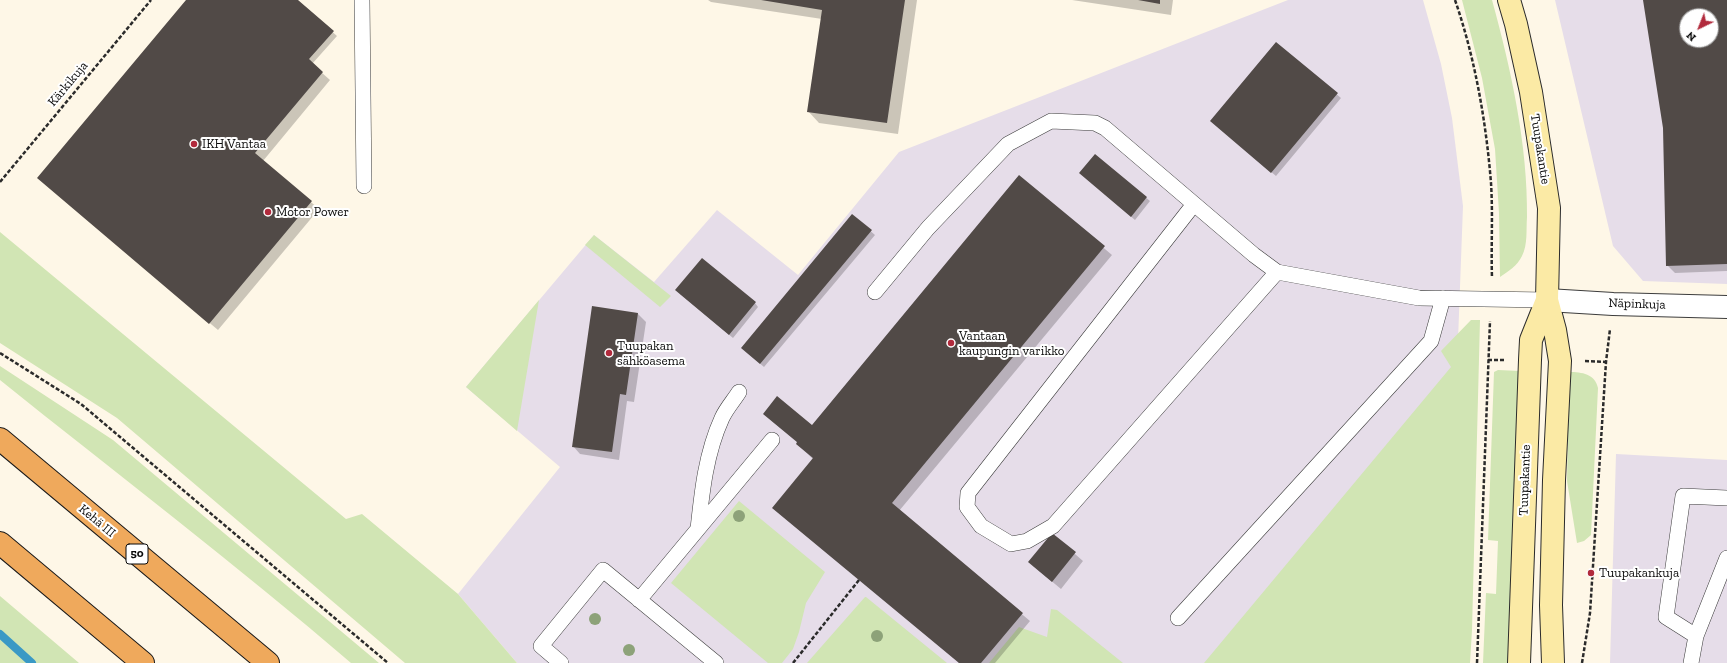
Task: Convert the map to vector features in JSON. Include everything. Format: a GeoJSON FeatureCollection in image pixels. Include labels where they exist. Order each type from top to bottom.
{"type":"FeatureCollection","features":[{"type":"Feature","properties":{"kind":"highway","name":"Kehä III"},"geometry":{"type":"LineString","coordinates":[[0,439],[268,663]]}},
{"type":"Feature","properties":{"kind":"highway"},"geometry":{"type":"LineString","coordinates":[[0,543],[143,663]]}},
{"type":"Feature","properties":{"kind":"main road","name":"Tuupakantie"},"geometry":{"type":"LineString","coordinates":[[1508,0],[1516,24],[1531,92],[1549,208],[1547,300],[1555,330],[1560,361],[1554,480],[1551,605],[1553,663]]}},
{"type":"Feature","properties":{"kind":"main road","name":"Tuupakantie"},"geometry":{"type":"LineString","coordinates":[[1518,663],[1531,340],[1547,300]]}},
{"type":"Feature","properties":{"kind":"street","name":"Näpinkuja"},"geometry":{"type":"LineString","coordinates":[[1547,300],[1613,304],[1727,307]]}},
{"type":"Feature","properties":{"kind":"lane"},"geometry":{"type":"LineString","coordinates":[[362,0],[364,186]]}},
{"type":"Feature","properties":{"kind":"lane"},"geometry":{"type":"LineString","coordinates":[[875,292],[928,228],[1008,144],[1051,121],[1095,123],[1106,128],[1254,255],[1277,272],[1419,298],[1547,300]]}},
{"type":"Feature","properties":{"kind":"lane"},"geometry":{"type":"LineString","coordinates":[[1194,204],[968,493],[967,507],[982,526],[1011,544],[1027,541],[1053,526],[1277,272]]}},
{"type":"Feature","properties":{"kind":"lane"},"geometry":{"type":"LineString","coordinates":[[1178,618],[1431,341],[1443,298]]}},
{"type":"Feature","properties":{"kind":"lane"},"geometry":{"type":"LineString","coordinates":[[698,529],[704,479],[714,441],[723,416],[740,392]]}},
{"type":"Feature","properties":{"kind":"lane"},"geometry":{"type":"LineString","coordinates":[[639,600],[772,440]]}},
{"type":"Feature","properties":{"kind":"lane"},"geometry":{"type":"LineString","coordinates":[[1696,636],[1666,617],[1683,496],[1727,498]]}},
{"type":"Feature","properties":{"kind":"lane"},"geometry":{"type":"LineString","coordinates":[[1691,663],[1696,636],[1727,558]]}},
{"type":"Feature","properties":{"kind":"lane"},"geometry":{"type":"LineString","coordinates":[[562,663],[541,646],[602,570],[716,663]]}},
{"type":"Feature","properties":{"kind":"path","name":"Kärkikuja"},"geometry":{"type":"LineString","coordinates":[[0,182],[151,0]]}},
{"type":"Feature","properties":{"kind":"path"},"geometry":{"type":"LineString","coordinates":[[1455,0],[1474,66],[1485,132],[1491,183],[1492,299],[1477,663]]}},
{"type":"Feature","properties":{"kind":"path"},"geometry":{"type":"LineString","coordinates":[[1582,663],[1590,613],[1606,362],[1613,304]]}},
{"type":"Feature","properties":{"kind":"path"},"geometry":{"type":"LineString","coordinates":[[0,353],[81,404],[388,663]]}},
{"type":"Feature","properties":{"kind":"path"},"geometry":{"type":"LineString","coordinates":[[793,663],[859,580]]}},
{"type":"Feature","properties":{"kind":"shaded area","name":"Vantaan kaupungin varikko"},"geometry":{"type":"Polygon","coordinates":[[[1288,0],[1423,0],[1441,64],[1452,118],[1463,206],[1446,663],[517,663],[458,594],[560,467],[466,387],[594,235],[654,282],[717,210],[798,275],[899,152],[1288,0]]]}},
{"type":"Feature","properties":{"kind":"shaded area"},"geometry":{"type":"Polygon","coordinates":[[[1555,0],[1727,0],[1727,284],[1643,281],[1613,246],[1555,0]]]}},
{"type":"Feature","properties":{"kind":"shaded area"},"geometry":{"type":"Polygon","coordinates":[[[1616,454],[1727,460],[1727,663],[1610,663],[1616,454]]]}},
{"type":"Feature","properties":{"kind":"green space"},"geometry":{"type":"Polygon","coordinates":[[[1462,0],[1492,0],[1512,80],[1525,163],[1527,190],[1526,242],[1524,251],[1518,263],[1500,277],[1499,213],[1495,149],[1482,78],[1462,0]]]}},
{"type":"Feature","properties":{"kind":"green space"},"geometry":{"type":"Polygon","coordinates":[[[0,232],[346,519],[362,514],[458,594],[517,663],[405,663],[117,418],[0,343],[0,232]]]}},
{"type":"Feature","properties":{"kind":"green space"},"geometry":{"type":"Polygon","coordinates":[[[594,235],[671,296],[660,307],[585,245],[594,235]]]}},
{"type":"Feature","properties":{"kind":"green space"},"geometry":{"type":"Polygon","coordinates":[[[539,300],[517,431],[466,387],[539,300]]]}},
{"type":"Feature","properties":{"kind":"green space"},"geometry":{"type":"Polygon","coordinates":[[[1471,320],[1480,320],[1470,663],[1204,663],[1451,367],[1441,351],[1471,320]]]}},
{"type":"Feature","properties":{"kind":"green space"},"geometry":{"type":"Polygon","coordinates":[[[0,366],[113,440],[379,663],[351,663],[221,555],[0,380],[0,366]]]}},
{"type":"Feature","properties":{"kind":"green space"},"geometry":{"type":"Polygon","coordinates":[[[1498,370],[1520,371],[1509,663],[1483,663],[1486,593],[1496,594],[1498,541],[1488,540],[1494,372],[1498,370]]]}},
{"type":"Feature","properties":{"kind":"green space"},"geometry":{"type":"Polygon","coordinates":[[[1569,372],[1583,373],[1591,377],[1598,388],[1591,535],[1584,541],[1577,543],[1567,481],[1569,372]]]}},
{"type":"Feature","properties":{"kind":"green space"},"geometry":{"type":"Polygon","coordinates":[[[739,501],[825,572],[806,603],[793,649],[782,663],[768,663],[671,583],[739,501]]]}},
{"type":"Feature","properties":{"kind":"green space"},"geometry":{"type":"Polygon","coordinates":[[[0,596],[79,663],[0,663],[0,596]]]}},
{"type":"Feature","properties":{"kind":"green space"},"geometry":{"type":"Polygon","coordinates":[[[866,597],[947,663],[807,663],[866,597]]]}},
{"type":"Feature","properties":{"kind":"green space"},"geometry":{"type":"Polygon","coordinates":[[[1051,609],[1057,610],[1123,663],[989,663],[1019,627],[1047,637],[1051,609]]]}},
{"type":"Feature","properties":{"kind":"building"},"geometry":{"type":"Polygon","coordinates":[[[186,0],[298,0],[334,31],[309,59],[323,72],[255,153],[312,201],[209,324],[37,178],[186,0]]]}},
{"type":"Feature","properties":{"kind":"building"},"geometry":{"type":"Polygon","coordinates":[[[761,0],[905,0],[887,123],[807,112],[822,10],[761,0]]]}},
{"type":"Feature","properties":{"kind":"building"},"geometry":{"type":"Polygon","coordinates":[[[1138,0],[1160,0],[1160,4],[1138,0]]]}},
{"type":"Feature","properties":{"kind":"building"},"geometry":{"type":"Polygon","coordinates":[[[1643,0],[1727,0],[1727,264],[1666,266],[1663,128],[1643,0]]]}},
{"type":"Feature","properties":{"kind":"building"},"geometry":{"type":"Polygon","coordinates":[[[1276,42],[1338,93],[1271,173],[1210,121],[1276,42]]]}},
{"type":"Feature","properties":{"kind":"building"},"geometry":{"type":"Polygon","coordinates":[[[1095,154],[1147,197],[1131,217],[1079,173],[1095,154]]]}},
{"type":"Feature","properties":{"kind":"building"},"geometry":{"type":"Polygon","coordinates":[[[1019,175],[1105,246],[892,503],[1023,613],[981,663],[959,663],[772,508],[813,458],[796,444],[797,442],[763,414],[777,396],[812,425],[1019,175]]]}},
{"type":"Feature","properties":{"kind":"building"},"geometry":{"type":"Polygon","coordinates":[[[852,214],[872,230],[760,364],[741,348],[852,214]]]}},
{"type":"Feature","properties":{"kind":"building"},"geometry":{"type":"Polygon","coordinates":[[[702,258],[756,302],[729,335],[675,290],[702,258]]]}},
{"type":"Feature","properties":{"kind":"building","name":"Tuupakan sähköasema"},"geometry":{"type":"Polygon","coordinates":[[[592,306],[638,313],[626,395],[620,394],[612,452],[572,447],[592,306]]]}},
{"type":"Feature","properties":{"kind":"building"},"geometry":{"type":"Polygon","coordinates":[[[1052,533],[1076,552],[1052,582],[1028,562],[1052,533]]]}},
{"type":"Feature","properties":{"kind":"waterway"},"geometry":{"type":"LineString","coordinates":[[0,634],[32,663]]}},
{"type":"Feature","properties":{"kind":"place","name":"IKH Vantaa"},"geometry":{"type":"Point","coordinates":[194,144]}},
{"type":"Feature","properties":{"kind":"place","name":"Motor Power"},"geometry":{"type":"Point","coordinates":[268,212]}},
{"type":"Feature","properties":{"kind":"place","name":"Vantaan kaupungin varikko"},"geometry":{"type":"Point","coordinates":[951,343]}},
{"type":"Feature","properties":{"kind":"place","name":"Tuupakan sähköasema"},"geometry":{"type":"Point","coordinates":[609,353]}},
{"type":"Feature","properties":{"kind":"place","name":"Tuupakankuja"},"geometry":{"type":"Point","coordinates":[1591,573]}}]}
